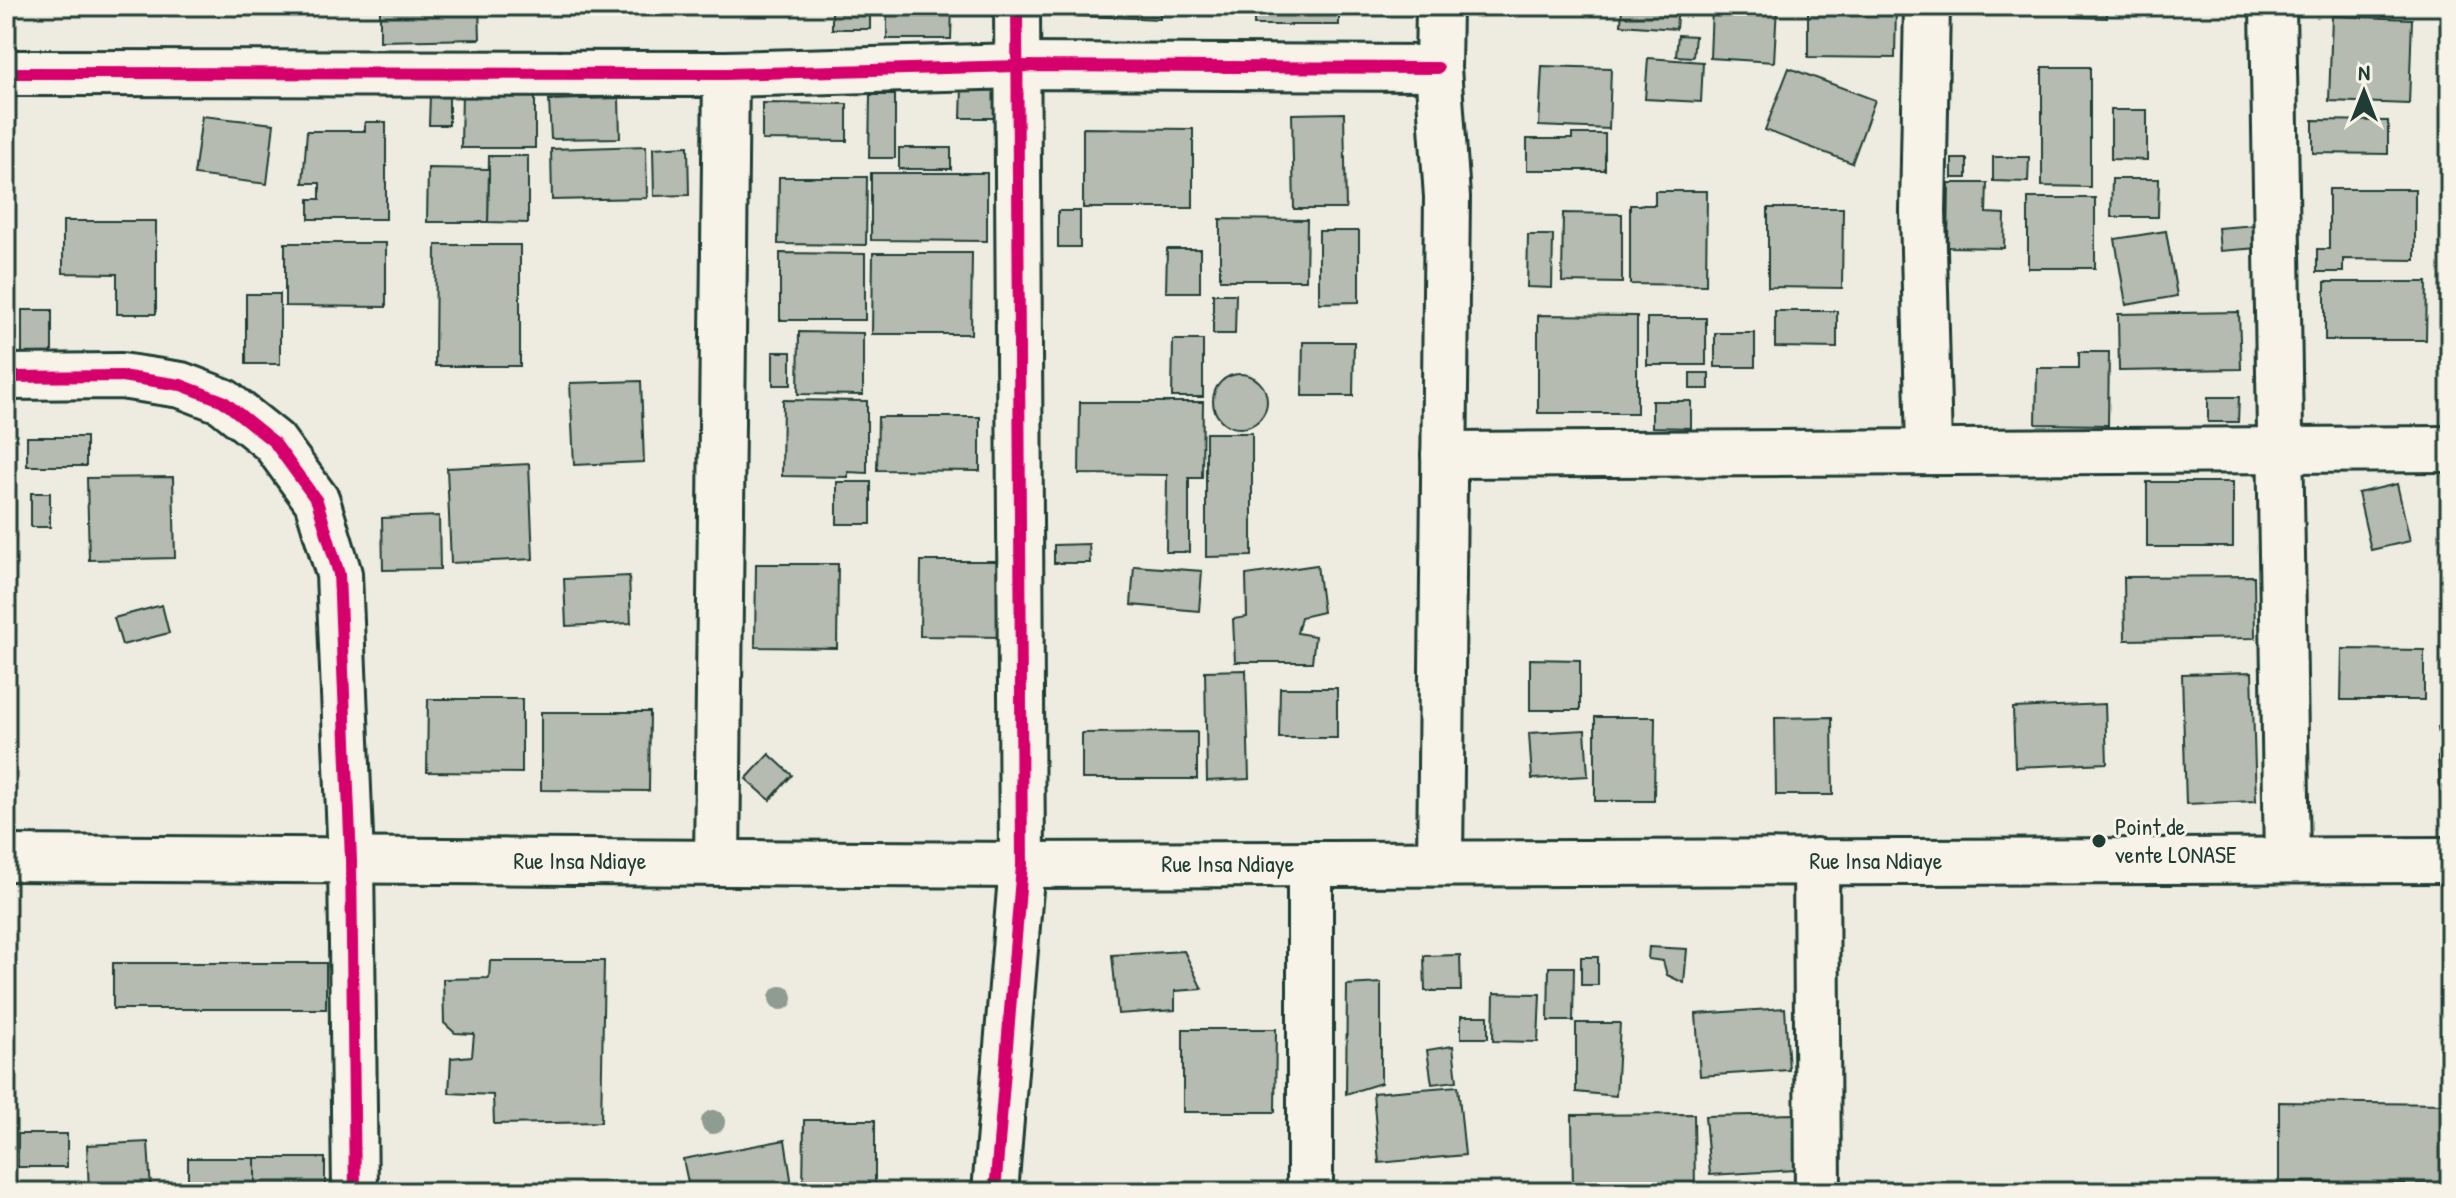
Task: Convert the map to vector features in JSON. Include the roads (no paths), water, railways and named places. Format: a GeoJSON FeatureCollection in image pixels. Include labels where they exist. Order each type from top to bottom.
{"type":"FeatureCollection","features":[{"type":"Feature","properties":{"kind":"street"},"geometry":{"type":"LineString","coordinates":[[995,1192],[1022,865],[1017,6]]}},
{"type":"Feature","properties":{"kind":"street"},"geometry":{"type":"LineString","coordinates":[[1439,6],[1438,68],[1447,197],[1440,863]]}},
{"type":"Feature","properties":{"kind":"street"},"geometry":{"type":"LineString","coordinates":[[1927,6],[1923,211],[1929,449]]}},
{"type":"Feature","properties":{"kind":"street"},"geometry":{"type":"LineString","coordinates":[[2273,6],[2287,860]]}},
{"type":"Feature","properties":{"kind":"street"},"geometry":{"type":"LineString","coordinates":[[6,73],[726,74],[1018,66],[1438,68]]}},
{"type":"Feature","properties":{"kind":"street"},"geometry":{"type":"LineString","coordinates":[[717,862],[726,74]]}},
{"type":"Feature","properties":{"kind":"street"},"geometry":{"type":"LineString","coordinates":[[6,377],[121,376],[181,385],[223,401],[274,442],[317,501],[339,574],[351,860],[355,1192]]}},
{"type":"Feature","properties":{"kind":"street"},"geometry":{"type":"LineString","coordinates":[[1444,455],[1929,449],[2450,449]]}},
{"type":"Feature","properties":{"kind":"street","name":"Rue Insa Ndiaye"},"geometry":{"type":"LineString","coordinates":[[6,858],[1022,865],[2450,860]]}},
{"type":"Feature","properties":{"kind":"street"},"geometry":{"type":"LineString","coordinates":[[1816,861],[1818,1192]]}},
{"type":"Feature","properties":{"kind":"street"},"geometry":{"type":"LineString","coordinates":[[1310,864],[1310,1192]]}},
{"type":"Feature","properties":{"kind":"place","name":"Point de vente LONASE"},"geometry":{"type":"Point","coordinates":[2099,841]}}]}
